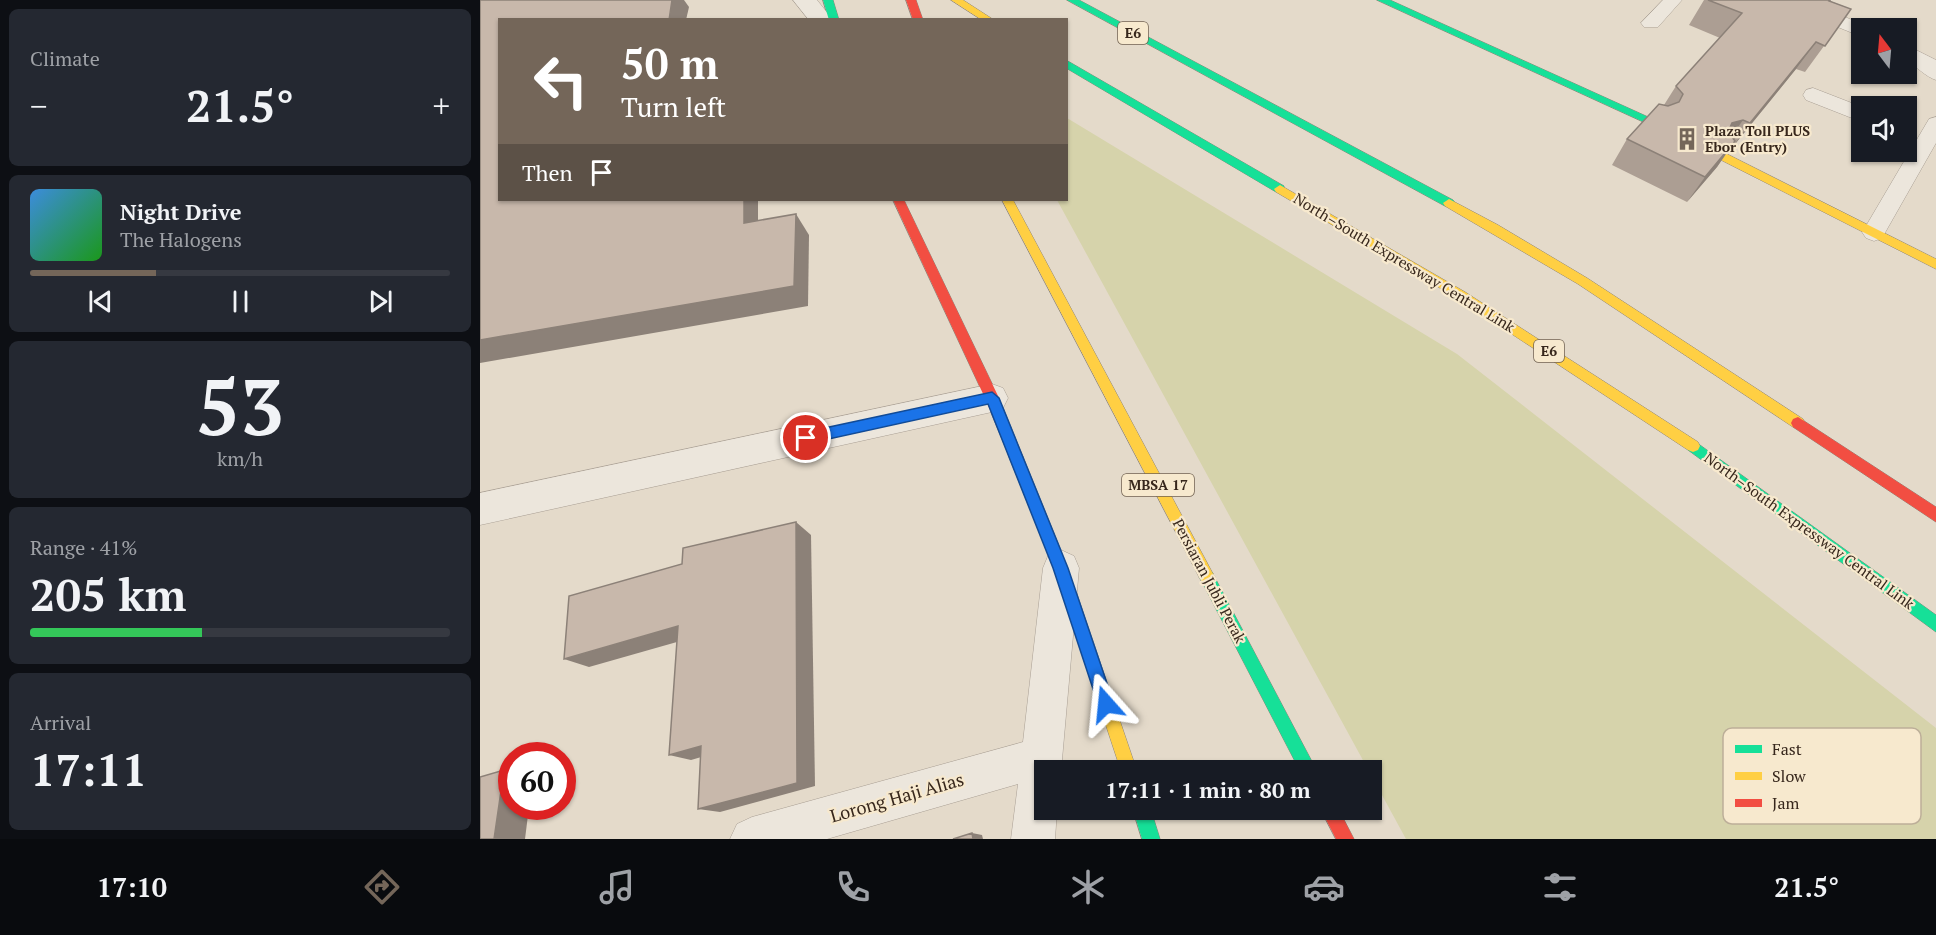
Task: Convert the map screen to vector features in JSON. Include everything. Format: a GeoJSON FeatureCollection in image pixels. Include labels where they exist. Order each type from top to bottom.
{"type":"FeatureCollection","features":[{"type":"Feature","properties":{"kind":"main road"},"geometry":{"type":"LineString","coordinates":[[828,0],[833,18]]}},
{"type":"Feature","properties":{"kind":"main road"},"geometry":{"type":"LineString","coordinates":[[912,0],[917,18]]}},
{"type":"Feature","properties":{"kind":"main road"},"geometry":{"type":"LineString","coordinates":[[956,0],[987,18]]}},
{"type":"Feature","properties":{"kind":"main road","name":"E6"},"geometry":{"type":"LineString","coordinates":[[1072,0],[1497,229],[1642,319],[1936,515]]}},
{"type":"Feature","properties":{"kind":"main road"},"geometry":{"type":"LineString","coordinates":[[1382,0],[1652,121]]}},
{"type":"Feature","properties":{"kind":"main road","name":"North–South Expressway Central Link"},"geometry":{"type":"LineString","coordinates":[[1068,64],[1461,295],[1681,437],[1936,624]]}},
{"type":"Feature","properties":{"kind":"main road"},"geometry":{"type":"LineString","coordinates":[[1725,157],[1936,264]]}},
{"type":"Feature","properties":{"kind":"main road"},"geometry":{"type":"LineString","coordinates":[[898,201],[992,398],[1061,568],[1125,760]]}},
{"type":"Feature","properties":{"kind":"main road","name":"Persiaran Jubli Perak"},"geometry":{"type":"LineString","coordinates":[[1008,201],[1303,760]]}},
{"type":"Feature","properties":{"kind":"main road"},"geometry":{"type":"LineString","coordinates":[[1145,820],[1151,839]]}},
{"type":"Feature","properties":{"kind":"main road"},"geometry":{"type":"LineString","coordinates":[[1335,820],[1345,839]]}},
{"type":"Feature","properties":{"kind":"street"},"geometry":{"type":"LineString","coordinates":[[804,0],[820,18]]}},
{"type":"Feature","properties":{"kind":"street"},"geometry":{"type":"LineString","coordinates":[[480,509],[992,398]]}},
{"type":"Feature","properties":{"kind":"street"},"geometry":{"type":"LineString","coordinates":[[1033,839],[1061,568]]}},
{"type":"Feature","properties":{"kind":"street","name":"Lorong Haji Alias"},"geometry":{"type":"LineString","coordinates":[[752,839],[1041,757]]}},
{"type":"Feature","properties":{"kind":"lane"},"geometry":{"type":"LineString","coordinates":[[1651,23],[1673,0]]}},
{"type":"Feature","properties":{"kind":"lane"},"geometry":{"type":"LineString","coordinates":[[1788,0],[1851,26]]}},
{"type":"Feature","properties":{"kind":"lane"},"geometry":{"type":"LineString","coordinates":[[1917,58],[1931,66],[1936,73]]}},
{"type":"Feature","properties":{"kind":"lane"},"geometry":{"type":"LineString","coordinates":[[1814,95],[1851,110]]}},
{"type":"Feature","properties":{"kind":"lane"},"geometry":{"type":"LineString","coordinates":[[1874,232],[1923,133]]}},
{"type":"Feature","properties":{"kind":"shaded area"},"geometry":{"type":"Polygon","coordinates":[[[1068,119],[1457,354],[1936,728],[1936,839],[1406,839],[1382,795],[1382,760],[1363,760],[1058,201],[1068,201],[1068,119]]]}},
{"type":"Feature","properties":{"kind":"building"},"geometry":{"type":"Polygon","coordinates":[[[480,0],[672,0],[669,18],[498,18],[498,201],[744,201],[744,223],[796,214],[794,286],[480,340],[480,0]]]}},
{"type":"Feature","properties":{"kind":"building"},"geometry":{"type":"Polygon","coordinates":[[[1708,0],[1830,0],[1851,9],[1825,46],[1816,42],[1750,123],[1743,120],[1732,123],[1728,132],[1735,141],[1705,177],[1627,139],[1659,104],[1668,106],[1679,102],[1683,94],[1676,86],[1742,13],[1708,0]]]}},
{"type":"Feature","properties":{"kind":"building"},"geometry":{"type":"Polygon","coordinates":[[[796,522],[797,783],[698,809],[701,746],[669,755],[678,626],[564,659],[569,596],[682,564],[683,548],[796,522]]]}},
{"type":"Feature","properties":{"kind":"building"},"geometry":{"type":"Polygon","coordinates":[[[498,772],[498,811],[494,839],[480,839],[480,777],[498,772]]]}},
{"type":"Feature","properties":{"kind":"building"},"geometry":{"type":"Polygon","coordinates":[[[972,833],[973,839],[953,839],[972,833]]]}},
{"type":"Feature","properties":{"kind":"traffic: fast"},"geometry":{"type":"LineString","coordinates":[[828,0],[833,18]]}},
{"type":"Feature","properties":{"kind":"traffic: fast"},"geometry":{"type":"LineString","coordinates":[[1072,0],[1449,203]]}},
{"type":"Feature","properties":{"kind":"traffic: fast"},"geometry":{"type":"LineString","coordinates":[[1382,0],[1652,121]]}},
{"type":"Feature","properties":{"kind":"traffic: fast"},"geometry":{"type":"LineString","coordinates":[[1068,64],[1280,189]]}},
{"type":"Feature","properties":{"kind":"traffic: fast"},"geometry":{"type":"LineString","coordinates":[[1693,446],[1936,624]]}},
{"type":"Feature","properties":{"kind":"traffic: fast"},"geometry":{"type":"LineString","coordinates":[[1207,577],[1303,760]]}},
{"type":"Feature","properties":{"kind":"traffic: fast"},"geometry":{"type":"LineString","coordinates":[[1145,820],[1151,839]]}},
{"type":"Feature","properties":{"kind":"traffic: slow"},"geometry":{"type":"LineString","coordinates":[[956,0],[987,18]]}},
{"type":"Feature","properties":{"kind":"traffic: slow"},"geometry":{"type":"LineString","coordinates":[[1725,157],[1936,264]]}},
{"type":"Feature","properties":{"kind":"traffic: slow"},"geometry":{"type":"LineString","coordinates":[[1280,189],[1461,295],[1693,446]]}},
{"type":"Feature","properties":{"kind":"traffic: slow"},"geometry":{"type":"LineString","coordinates":[[1008,201],[1207,577]]}},
{"type":"Feature","properties":{"kind":"traffic: slow"},"geometry":{"type":"LineString","coordinates":[[1449,203],[1583,281],[1798,423]]}},
{"type":"Feature","properties":{"kind":"traffic: slow"},"geometry":{"type":"LineString","coordinates":[[1016,457],[1061,568],[1125,760]]}},
{"type":"Feature","properties":{"kind":"traffic: jam"},"geometry":{"type":"LineString","coordinates":[[911,0],[917,18]]}},
{"type":"Feature","properties":{"kind":"traffic: jam"},"geometry":{"type":"LineString","coordinates":[[898,201],[992,398],[1016,457]]}},
{"type":"Feature","properties":{"kind":"traffic: jam"},"geometry":{"type":"LineString","coordinates":[[1798,423],[1936,515]]}},
{"type":"Feature","properties":{"kind":"traffic: jam"},"geometry":{"type":"LineString","coordinates":[[1335,820],[1345,839]]}},
{"type":"Feature","properties":{"kind":"place","name":"Plaza Toll PLUS Ebor (Entry)"},"geometry":{"type":"Point","coordinates":[1687,139]}},
{"type":"Feature","properties":{"kind":"route"},"geometry":{"type":"LineString","coordinates":[[806,438],[992,398],[1061,568],[1106,704]]}}]}
